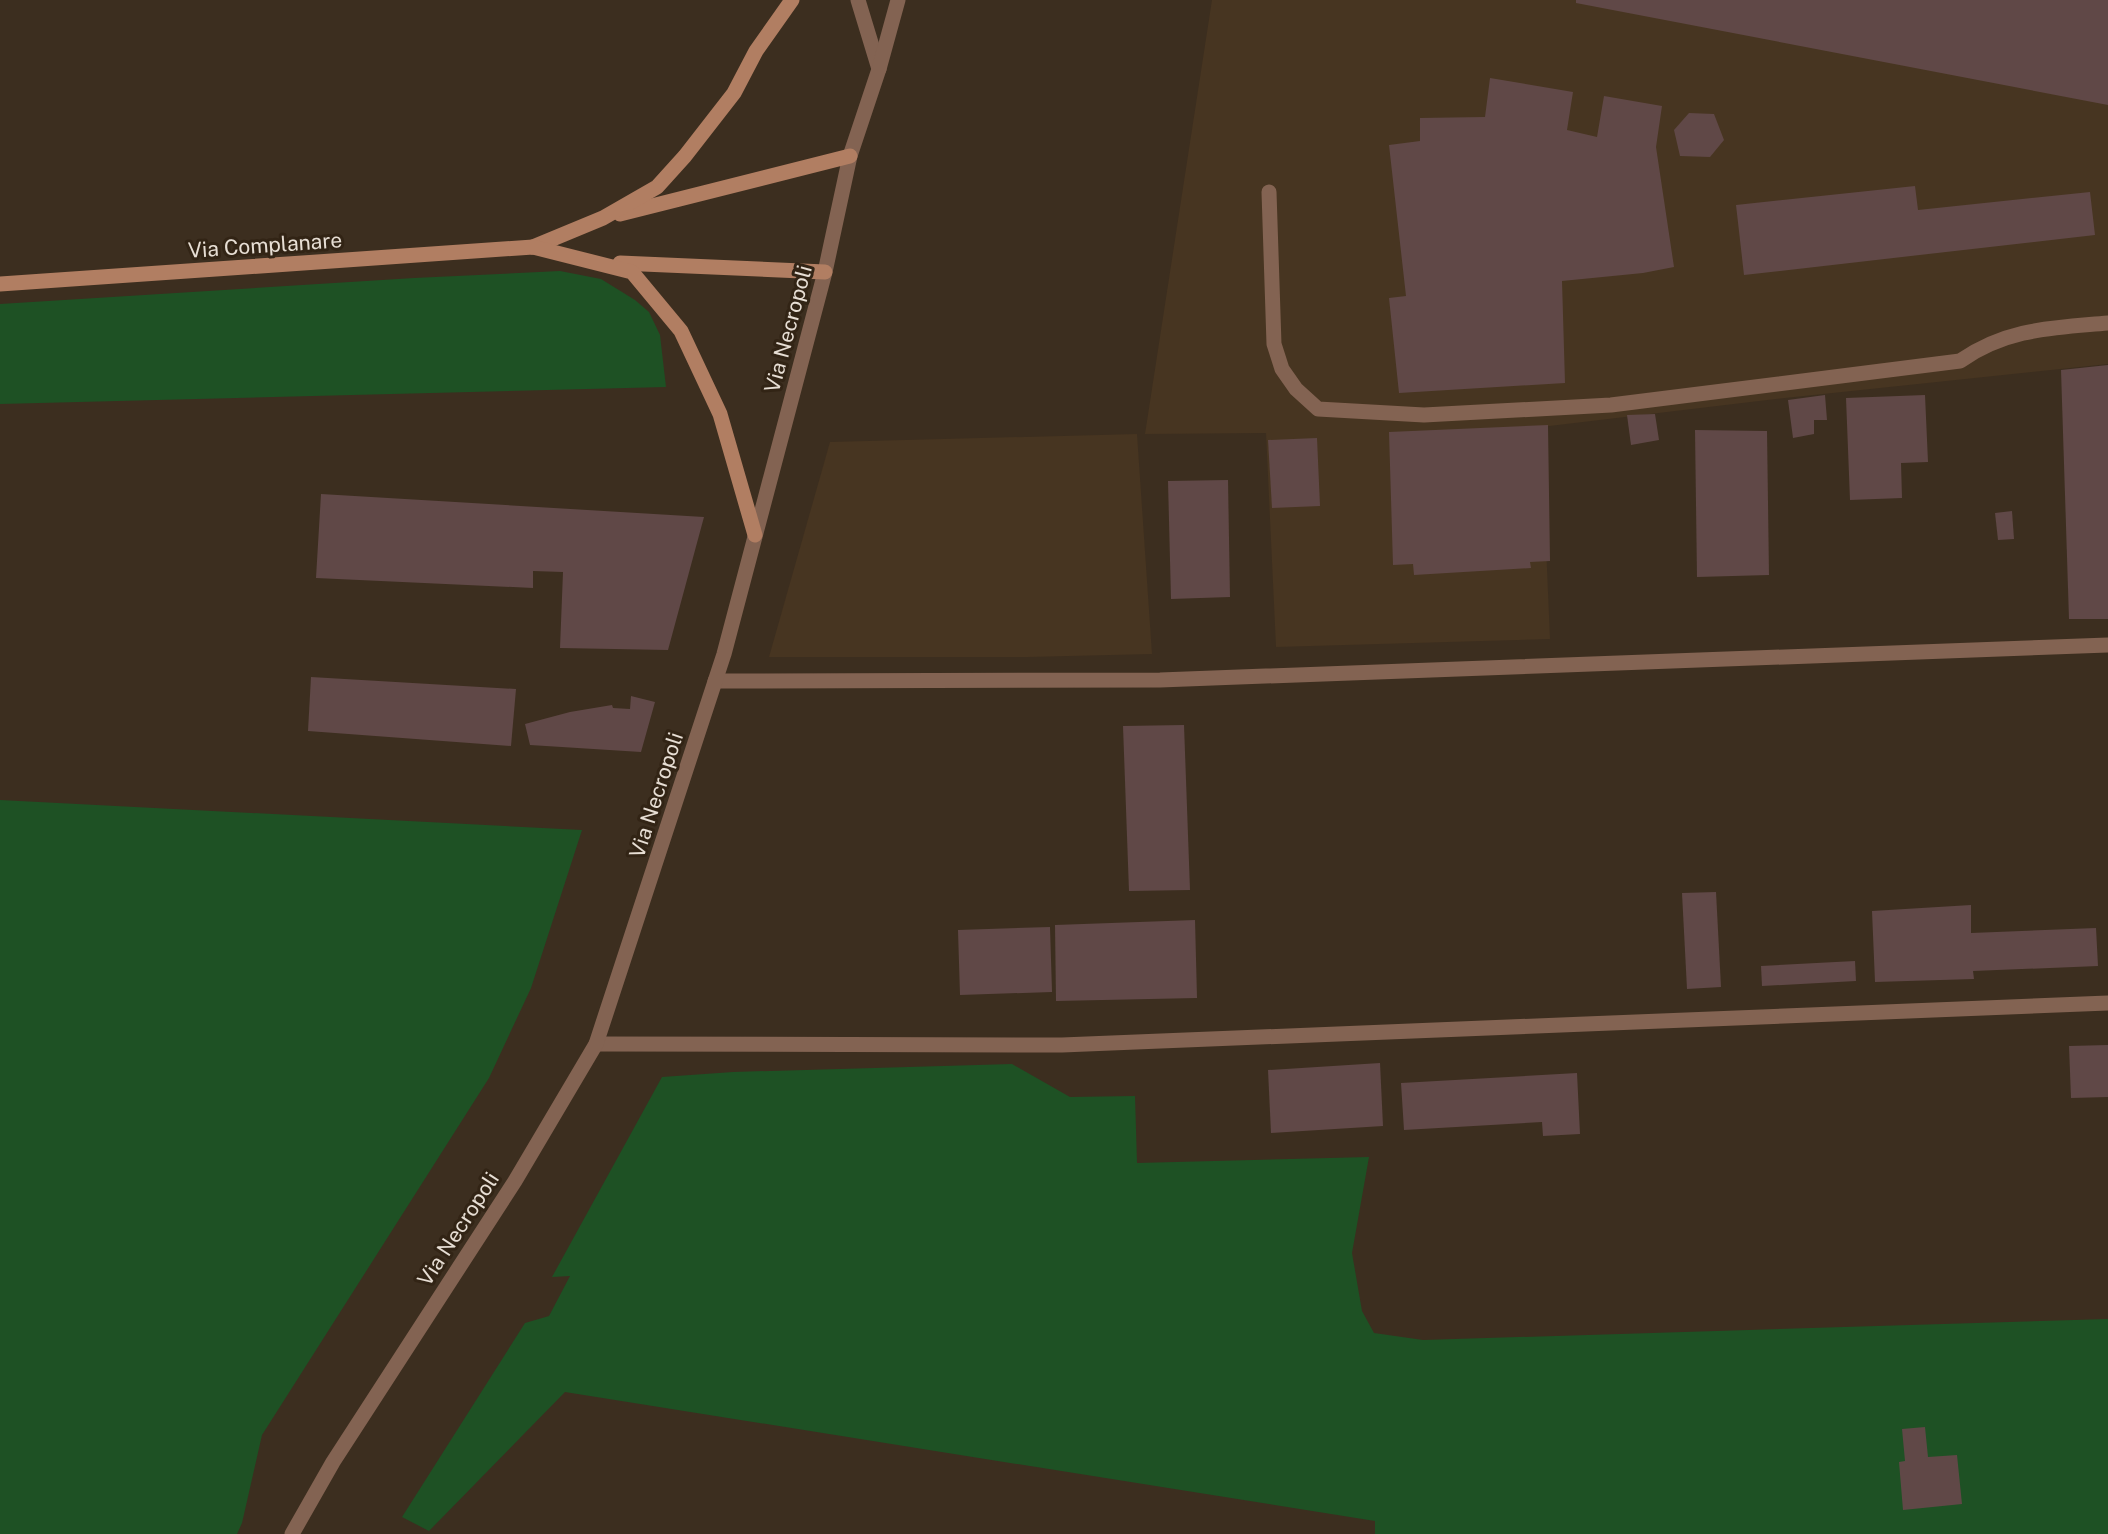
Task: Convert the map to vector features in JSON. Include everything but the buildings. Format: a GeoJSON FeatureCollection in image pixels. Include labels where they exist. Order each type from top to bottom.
{"type":"FeatureCollection","features":[{"type":"Feature","properties":{"kind":"main road"},"geometry":{"type":"LineString","coordinates":[[533,247],[603,218],[657,187],[685,156],[734,93],[756,51],[792,0]]}},
{"type":"Feature","properties":{"kind":"main road"},"geometry":{"type":"LineString","coordinates":[[603,218],[850,156]]}},
{"type":"Feature","properties":{"kind":"main road"},"geometry":{"type":"LineString","coordinates":[[533,247],[632,272],[681,331],[720,414],[755,536]]}},
{"type":"Feature","properties":{"kind":"main road","name":"Via Complanare"},"geometry":{"type":"LineString","coordinates":[[0,284],[533,247]]}},
{"type":"Feature","properties":{"kind":"main road"},"geometry":{"type":"LineString","coordinates":[[593,262],[825,272]]}},
{"type":"Feature","properties":{"kind":"street"},"geometry":{"type":"LineString","coordinates":[[858,0],[879,69]]}},
{"type":"Feature","properties":{"kind":"street","name":"Via Necropoli"},"geometry":{"type":"LineString","coordinates":[[292,1534],[333,1462],[515,1181],[596,1044],[715,681],[825,272],[850,156],[879,69],[898,0]]}},
{"type":"Feature","properties":{"kind":"street"},"geometry":{"type":"LineString","coordinates":[[1269,192],[1274,344],[1282,369],[1296,390],[1318,410],[1424,415],[1611,405],[1960,361],[1979,348],[2030,331],[2108,323]]}},
{"type":"Feature","properties":{"kind":"street"},"geometry":{"type":"LineString","coordinates":[[715,681],[1160,680],[2108,645]]}},
{"type":"Feature","properties":{"kind":"street"},"geometry":{"type":"LineString","coordinates":[[596,1044],[1062,1045],[2108,1003]]}},
{"type":"Feature","properties":{"kind":"shaded area"},"geometry":{"type":"Polygon","coordinates":[[[1212,0],[2108,0],[2108,364],[1785,398],[1541,427],[1550,639],[1276,647],[1266,433],[1145,434],[1212,0]]]}},
{"type":"Feature","properties":{"kind":"shaded area"},"geometry":{"type":"Polygon","coordinates":[[[1137,434],[1152,654],[1028,657],[769,657],[830,442],[1137,434]]]}},
{"type":"Feature","properties":{"kind":"green space"},"geometry":{"type":"Polygon","coordinates":[[[560,271],[601,279],[635,300],[649,312],[660,335],[666,387],[0,404],[0,304],[560,271]]]}},
{"type":"Feature","properties":{"kind":"green space"},"geometry":{"type":"Polygon","coordinates":[[[0,800],[582,830],[531,988],[489,1078],[262,1435],[242,1523],[237,1534],[0,1534],[0,800]]]}},
{"type":"Feature","properties":{"kind":"green space"},"geometry":{"type":"Polygon","coordinates":[[[1012,1064],[1070,1097],[1135,1096],[1137,1163],[1369,1157],[1352,1253],[1362,1311],[1374,1333],[1423,1340],[2108,1319],[2108,1534],[1375,1534],[1375,1521],[565,1392],[429,1531],[402,1517],[525,1323],[549,1316],[570,1276],[552,1277],[662,1077],[733,1072],[1012,1064]]]}}]}
